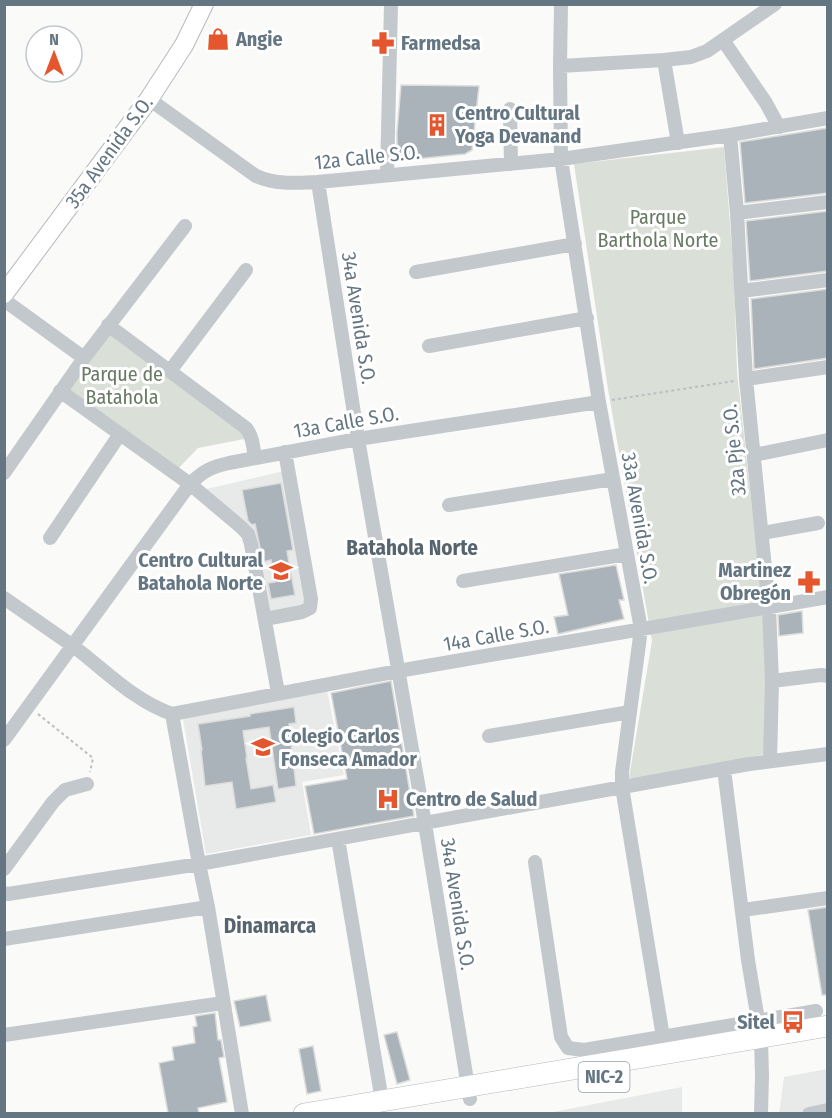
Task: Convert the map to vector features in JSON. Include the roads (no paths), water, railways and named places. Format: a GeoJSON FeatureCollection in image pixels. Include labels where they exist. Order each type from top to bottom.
{"type":"FeatureCollection","features":[{"type":"Feature","properties":{"kind":"highway","name":"NIC-2"},"geometry":{"type":"LineString","coordinates":[[304,1113],[381,1107],[469,1093],[760,1036],[822,1018]]}},
{"type":"Feature","properties":{"kind":"highway","name":"NIC-2"},"geometry":{"type":"LineString","coordinates":[[760,1036],[828,1040]]}},
{"type":"Feature","properties":{"kind":"main road","name":"35a Avenida S.O."},"geometry":{"type":"LineString","coordinates":[[4,294],[149,99],[184,45],[204,4]]}},
{"type":"Feature","properties":{"kind":"street"},"geometry":{"type":"LineString","coordinates":[[387,175],[391,4]]}},
{"type":"Feature","properties":{"kind":"street","name":"33a Avenida S.O."},"geometry":{"type":"LineString","coordinates":[[561,4],[561,159],[599,402],[641,630],[622,772],[622,788],[663,1037]]}},
{"type":"Feature","properties":{"kind":"street"},"geometry":{"type":"LineString","coordinates":[[560,66],[691,57],[707,51],[775,4]]}},
{"type":"Feature","properties":{"kind":"street"},"geometry":{"type":"LineString","coordinates":[[723,40],[780,127]]}},
{"type":"Feature","properties":{"kind":"street"},"geometry":{"type":"LineString","coordinates":[[663,60],[678,143]]}},
{"type":"Feature","properties":{"kind":"street","name":"12a Calle S.O."},"geometry":{"type":"LineString","coordinates":[[149,99],[256,176],[268,182],[289,184],[561,159],[678,143],[828,118]]}},
{"type":"Feature","properties":{"kind":"street"},"geometry":{"type":"LineString","coordinates":[[510,109],[511,164]]}},
{"type":"Feature","properties":{"kind":"street","name":"32a Pje S.O."},"geometry":{"type":"LineString","coordinates":[[730,135],[738,213],[746,379],[769,608],[772,681],[770,761]]}},
{"type":"Feature","properties":{"kind":"street","name":"34a Avenida S.O."},"geometry":{"type":"LineString","coordinates":[[318,182],[358,439],[469,1093]]}},
{"type":"Feature","properties":{"kind":"street"},"geometry":{"type":"LineString","coordinates":[[738,213],[828,202]]}},
{"type":"Feature","properties":{"kind":"street"},"geometry":{"type":"LineString","coordinates":[[4,473],[108,325],[185,226]]}},
{"type":"Feature","properties":{"kind":"street"},"geometry":{"type":"LineString","coordinates":[[417,272],[575,244]]}},
{"type":"Feature","properties":{"kind":"street"},"geometry":{"type":"LineString","coordinates":[[170,370],[246,270]]}},
{"type":"Feature","properties":{"kind":"street"},"geometry":{"type":"LineString","coordinates":[[741,291],[828,280]]}},
{"type":"Feature","properties":{"kind":"street"},"geometry":{"type":"LineString","coordinates":[[4,300],[84,358]]}},
{"type":"Feature","properties":{"kind":"street"},"geometry":{"type":"LineString","coordinates":[[429,346],[587,318]]}},
{"type":"Feature","properties":{"kind":"street"},"geometry":{"type":"LineString","coordinates":[[108,325],[246,428],[250,434],[255,458]]}},
{"type":"Feature","properties":{"kind":"street"},"geometry":{"type":"LineString","coordinates":[[746,379],[828,367]]}},
{"type":"Feature","properties":{"kind":"street"},"geometry":{"type":"LineString","coordinates":[[60,391],[190,484],[248,534],[278,693]]}},
{"type":"Feature","properties":{"kind":"street","name":"13a Calle S.O."},"geometry":{"type":"LineString","coordinates":[[4,740],[190,484],[211,467],[358,439],[599,402]]}},
{"type":"Feature","properties":{"kind":"street"},"geometry":{"type":"LineString","coordinates":[[50,538],[120,434]]}},
{"type":"Feature","properties":{"kind":"street"},"geometry":{"type":"LineString","coordinates":[[754,454],[828,440]]}},
{"type":"Feature","properties":{"kind":"street"},"geometry":{"type":"LineString","coordinates":[[264,619],[302,612],[310,608],[311,599],[285,452]]}},
{"type":"Feature","properties":{"kind":"street"},"geometry":{"type":"LineString","coordinates":[[449,505],[613,479]]}},
{"type":"Feature","properties":{"kind":"street"},"geometry":{"type":"LineString","coordinates":[[762,533],[818,523]]}},
{"type":"Feature","properties":{"kind":"street"},"geometry":{"type":"LineString","coordinates":[[463,581],[627,554]]}},
{"type":"Feature","properties":{"kind":"street","name":"14a Calle S.O."},"geometry":{"type":"LineString","coordinates":[[172,714],[398,671],[828,597]]}},
{"type":"Feature","properties":{"kind":"street"},"geometry":{"type":"LineString","coordinates":[[4,598],[72,646],[140,699],[172,714],[208,907],[242,1113]]}},
{"type":"Feature","properties":{"kind":"street"},"geometry":{"type":"LineString","coordinates":[[772,681],[828,676]]}},
{"type":"Feature","properties":{"kind":"street"},"geometry":{"type":"LineString","coordinates":[[489,736],[630,712]]}},
{"type":"Feature","properties":{"kind":"street"},"geometry":{"type":"LineString","coordinates":[[4,893],[199,864],[724,769],[828,754]]}},
{"type":"Feature","properties":{"kind":"street"},"geometry":{"type":"LineString","coordinates":[[724,769],[760,1036],[761,1113]]}},
{"type":"Feature","properties":{"kind":"street"},"geometry":{"type":"LineString","coordinates":[[4,869],[52,802],[65,790],[87,784]]}},
{"type":"Feature","properties":{"kind":"street"},"geometry":{"type":"LineString","coordinates":[[338,839],[381,1107]]}},
{"type":"Feature","properties":{"kind":"street"},"geometry":{"type":"LineString","coordinates":[[535,862],[561,1037],[568,1048],[584,1050],[663,1037],[760,1036]]}},
{"type":"Feature","properties":{"kind":"street"},"geometry":{"type":"LineString","coordinates":[[743,910],[828,898]]}},
{"type":"Feature","properties":{"kind":"street"},"geometry":{"type":"LineString","coordinates":[[4,939],[208,907]]}},
{"type":"Feature","properties":{"kind":"street"},"geometry":{"type":"LineString","coordinates":[[4,1035],[223,1003]]}},
{"type":"Feature","properties":{"kind":"street"},"geometry":{"type":"LineString","coordinates":[[808,1113],[828,1110]]}},
{"type":"Feature","properties":{"kind":"place","name":"Angie"},"geometry":{"type":"Point","coordinates":[218,39]}},
{"type":"Feature","properties":{"kind":"place","name":"Farmedsa"},"geometry":{"type":"Point","coordinates":[383,43]}},
{"type":"Feature","properties":{"kind":"place","name":"Centro Cultural Yoga Devanand"},"geometry":{"type":"Point","coordinates":[437,125]}},
{"type":"Feature","properties":{"kind":"place","name":"Centro Cultural Batahola Norte"},"geometry":{"type":"Point","coordinates":[281,571]}},
{"type":"Feature","properties":{"kind":"place","name":"Martinez Obregón"},"geometry":{"type":"Point","coordinates":[809,582]}},
{"type":"Feature","properties":{"kind":"place","name":"Colegio Carlos Fonseca Amador"},"geometry":{"type":"Point","coordinates":[263,747]}},
{"type":"Feature","properties":{"kind":"place","name":"Centro de Salud"},"geometry":{"type":"Point","coordinates":[388,799]}},
{"type":"Feature","properties":{"kind":"place","name":"Sitel"},"geometry":{"type":"Point","coordinates":[793,1022]}},
{"type":"Feature","properties":{"kind":"district","name":"Batahola Norte"},"geometry":{"type":"Point","coordinates":[412,548]}},
{"type":"Feature","properties":{"kind":"district","name":"Dinamarca"},"geometry":{"type":"Point","coordinates":[270,926]}},
{"type":"Feature","properties":{"kind":"park label","name":"Parque Barthola Norte"},"geometry":{"type":"Point","coordinates":[658,228]}},
{"type":"Feature","properties":{"kind":"park label","name":"Parque de Batahola"},"geometry":{"type":"Point","coordinates":[122,386]}}]}
